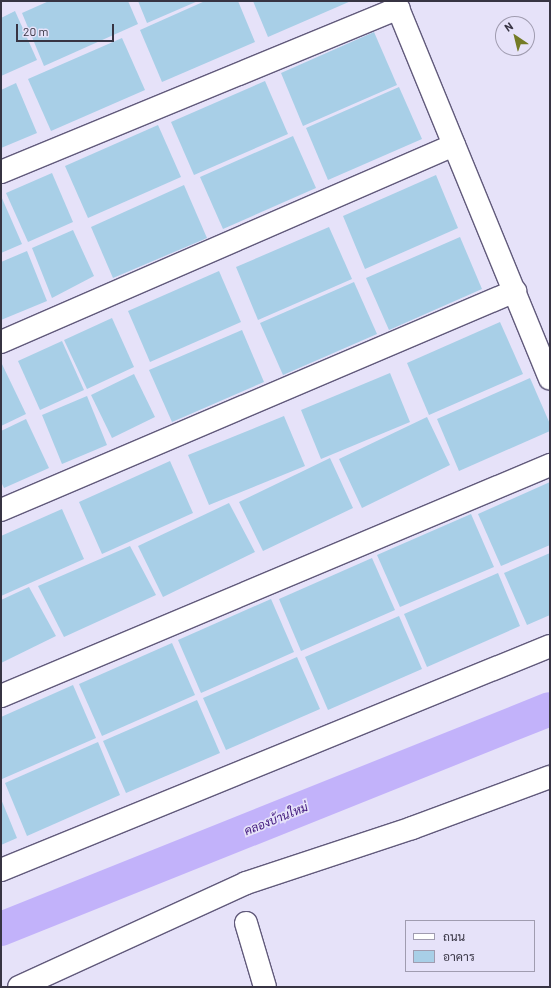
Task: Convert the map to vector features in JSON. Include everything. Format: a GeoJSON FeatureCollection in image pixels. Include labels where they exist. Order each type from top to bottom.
{"type":"FeatureCollection","features":[{"type":"Feature","properties":{"kind":"street"},"geometry":{"type":"LineString","coordinates":[[1,172],[397,4],[550,378]]}},
{"type":"Feature","properties":{"kind":"street"},"geometry":{"type":"LineString","coordinates":[[1,342],[454,145]]}},
{"type":"Feature","properties":{"kind":"street"},"geometry":{"type":"LineString","coordinates":[[1,510],[515,291]]}},
{"type":"Feature","properties":{"kind":"street"},"geometry":{"type":"LineString","coordinates":[[1,696],[550,465]]}},
{"type":"Feature","properties":{"kind":"street"},"geometry":{"type":"LineString","coordinates":[[1,870],[550,646]]}},
{"type":"Feature","properties":{"kind":"street"},"geometry":{"type":"LineString","coordinates":[[20,987],[246,883],[412,828],[550,777]]}},
{"type":"Feature","properties":{"kind":"street"},"geometry":{"type":"LineString","coordinates":[[246,923],[265,987]]}},
{"type":"Feature","properties":{"kind":"building"},"geometry":{"type":"Polygon","coordinates":[[[49,1],[128,1],[138,24],[44,66],[22,13],[49,1]]]}},
{"type":"Feature","properties":{"kind":"building"},"geometry":{"type":"Polygon","coordinates":[[[138,1],[198,1],[147,23],[138,1]]]}},
{"type":"Feature","properties":{"kind":"building"},"geometry":{"type":"Polygon","coordinates":[[[205,1],[238,1],[255,42],[162,82],[140,30],[205,1]]]}},
{"type":"Feature","properties":{"kind":"building"},"geometry":{"type":"Polygon","coordinates":[[[253,1],[351,1],[268,37],[253,1]]]}},
{"type":"Feature","properties":{"kind":"building"},"geometry":{"type":"Polygon","coordinates":[[[15,11],[37,60],[1,76],[1,18],[15,11]]]}},
{"type":"Feature","properties":{"kind":"building"},"geometry":{"type":"Polygon","coordinates":[[[374,32],[397,85],[303,126],[281,73],[374,32]]]}},
{"type":"Feature","properties":{"kind":"building"},"geometry":{"type":"Polygon","coordinates":[[[122,38],[145,90],[51,131],[28,79],[122,38]]]}},
{"type":"Feature","properties":{"kind":"building"},"geometry":{"type":"Polygon","coordinates":[[[265,81],[288,134],[194,175],[171,122],[265,81]]]}},
{"type":"Feature","properties":{"kind":"building"},"geometry":{"type":"Polygon","coordinates":[[[16,83],[37,133],[1,148],[1,90],[16,83]]]}},
{"type":"Feature","properties":{"kind":"building"},"geometry":{"type":"Polygon","coordinates":[[[399,87],[422,139],[328,180],[306,128],[399,87]]]}},
{"type":"Feature","properties":{"kind":"building"},"geometry":{"type":"Polygon","coordinates":[[[158,125],[181,177],[88,218],[65,166],[158,125]]]}},
{"type":"Feature","properties":{"kind":"building"},"geometry":{"type":"Polygon","coordinates":[[[293,136],[316,188],[223,229],[200,177],[293,136]]]}},
{"type":"Feature","properties":{"kind":"building"},"geometry":{"type":"Polygon","coordinates":[[[52,173],[73,222],[28,242],[6,193],[52,173]]]}},
{"type":"Feature","properties":{"kind":"building"},"geometry":{"type":"Polygon","coordinates":[[[436,175],[458,228],[365,269],[343,216],[436,175]]]}},
{"type":"Feature","properties":{"kind":"building"},"geometry":{"type":"Polygon","coordinates":[[[184,185],[207,238],[113,278],[91,227],[184,185]]]}},
{"type":"Feature","properties":{"kind":"building"},"geometry":{"type":"Polygon","coordinates":[[[1,196],[22,244],[1,253],[1,196]]]}},
{"type":"Feature","properties":{"kind":"building"},"geometry":{"type":"Polygon","coordinates":[[[329,227],[352,279],[258,320],[236,267],[329,227]]]}},
{"type":"Feature","properties":{"kind":"building"},"geometry":{"type":"Polygon","coordinates":[[[73,230],[94,276],[52,298],[32,248],[73,230]]]}},
{"type":"Feature","properties":{"kind":"building"},"geometry":{"type":"Polygon","coordinates":[[[460,237],[482,289],[389,330],[366,278],[460,237]]]}},
{"type":"Feature","properties":{"kind":"building"},"geometry":{"type":"Polygon","coordinates":[[[27,251],[47,301],[1,320],[1,262],[27,251]]]}},
{"type":"Feature","properties":{"kind":"building"},"geometry":{"type":"Polygon","coordinates":[[[219,271],[241,322],[150,362],[128,311],[219,271]]]}},
{"type":"Feature","properties":{"kind":"building"},"geometry":{"type":"Polygon","coordinates":[[[354,282],[377,334],[283,375],[260,323],[354,282]]]}},
{"type":"Feature","properties":{"kind":"building"},"geometry":{"type":"Polygon","coordinates":[[[112,318],[134,367],[87,389],[64,340],[112,318]]]}},
{"type":"Feature","properties":{"kind":"building"},"geometry":{"type":"Polygon","coordinates":[[[500,322],[523,374],[429,415],[407,363],[500,322]]]}},
{"type":"Feature","properties":{"kind":"building"},"geometry":{"type":"Polygon","coordinates":[[[242,330],[264,382],[172,422],[149,370],[242,330]]]}},
{"type":"Feature","properties":{"kind":"building"},"geometry":{"type":"Polygon","coordinates":[[[62,341],[84,390],[40,410],[18,361],[62,341]]]}},
{"type":"Feature","properties":{"kind":"building"},"geometry":{"type":"Polygon","coordinates":[[[1,362],[26,414],[1,426],[1,362]]]}},
{"type":"Feature","properties":{"kind":"building"},"geometry":{"type":"Polygon","coordinates":[[[390,373],[410,422],[321,459],[301,410],[390,373]]]}},
{"type":"Feature","properties":{"kind":"building"},"geometry":{"type":"Polygon","coordinates":[[[134,374],[155,417],[112,438],[91,395],[134,374]]]}},
{"type":"Feature","properties":{"kind":"building"},"geometry":{"type":"Polygon","coordinates":[[[530,378],[550,424],[550,431],[459,471],[437,419],[530,378]]]}},
{"type":"Feature","properties":{"kind":"building"},"geometry":{"type":"Polygon","coordinates":[[[87,396],[107,445],[62,464],[42,415],[87,396]]]}},
{"type":"Feature","properties":{"kind":"building"},"geometry":{"type":"Polygon","coordinates":[[[284,416],[305,466],[209,505],[188,455],[284,416]]]}},
{"type":"Feature","properties":{"kind":"building"},"geometry":{"type":"Polygon","coordinates":[[[427,417],[450,465],[362,508],[339,459],[427,417]]]}},
{"type":"Feature","properties":{"kind":"building"},"geometry":{"type":"Polygon","coordinates":[[[26,419],[49,468],[4,488],[1,482],[1,431],[26,419]]]}},
{"type":"Feature","properties":{"kind":"building"},"geometry":{"type":"Polygon","coordinates":[[[330,458],[353,508],[263,551],[239,502],[330,458]]]}},
{"type":"Feature","properties":{"kind":"building"},"geometry":{"type":"Polygon","coordinates":[[[170,461],[193,513],[102,554],[79,502],[170,461]]]}},
{"type":"Feature","properties":{"kind":"building"},"geometry":{"type":"Polygon","coordinates":[[[550,482],[550,545],[501,566],[478,514],[550,482]]]}},
{"type":"Feature","properties":{"kind":"building"},"geometry":{"type":"Polygon","coordinates":[[[229,503],[255,552],[163,597],[138,546],[229,503]]]}},
{"type":"Feature","properties":{"kind":"building"},"geometry":{"type":"Polygon","coordinates":[[[62,509],[84,559],[1,596],[1,536],[62,509]]]}},
{"type":"Feature","properties":{"kind":"building"},"geometry":{"type":"Polygon","coordinates":[[[471,514],[494,567],[400,607],[377,555],[471,514]]]}},
{"type":"Feature","properties":{"kind":"building"},"geometry":{"type":"Polygon","coordinates":[[[130,546],[156,595],[64,637],[38,586],[130,546]]]}},
{"type":"Feature","properties":{"kind":"building"},"geometry":{"type":"Polygon","coordinates":[[[550,553],[550,615],[527,625],[504,573],[550,553]]]}},
{"type":"Feature","properties":{"kind":"building"},"geometry":{"type":"Polygon","coordinates":[[[372,558],[395,610],[301,651],[279,599],[372,558]]]}},
{"type":"Feature","properties":{"kind":"building"},"geometry":{"type":"Polygon","coordinates":[[[498,573],[520,626],[427,667],[404,614],[498,573]]]}},
{"type":"Feature","properties":{"kind":"building"},"geometry":{"type":"Polygon","coordinates":[[[29,587],[56,636],[1,663],[1,600],[29,587]]]}},
{"type":"Feature","properties":{"kind":"building"},"geometry":{"type":"Polygon","coordinates":[[[271,599],[294,652],[201,693],[178,640],[271,599]]]}},
{"type":"Feature","properties":{"kind":"building"},"geometry":{"type":"Polygon","coordinates":[[[399,616],[422,669],[328,710],[305,657],[399,616]]]}},
{"type":"Feature","properties":{"kind":"building"},"geometry":{"type":"Polygon","coordinates":[[[172,643],[195,695],[102,736],[79,684],[172,643]]]}},
{"type":"Feature","properties":{"kind":"building"},"geometry":{"type":"Polygon","coordinates":[[[297,657],[320,709],[226,750],[203,698],[297,657]]]}},
{"type":"Feature","properties":{"kind":"building"},"geometry":{"type":"Polygon","coordinates":[[[73,685],[96,738],[2,779],[1,717],[73,685]]]}},
{"type":"Feature","properties":{"kind":"building"},"geometry":{"type":"Polygon","coordinates":[[[197,700],[220,753],[126,793],[103,741],[197,700]]]}},
{"type":"Feature","properties":{"kind":"building"},"geometry":{"type":"Polygon","coordinates":[[[98,742],[120,795],[27,836],[5,783],[98,742]]]}},
{"type":"Feature","properties":{"kind":"building"},"geometry":{"type":"Polygon","coordinates":[[[1,799],[17,838],[1,845],[1,799]]]}},
{"type":"Feature","properties":{"kind":"waterway","name":"คลองบ้านใหม่"},"geometry":{"type":"LineString","coordinates":[[1,929],[550,709]]}}]}
